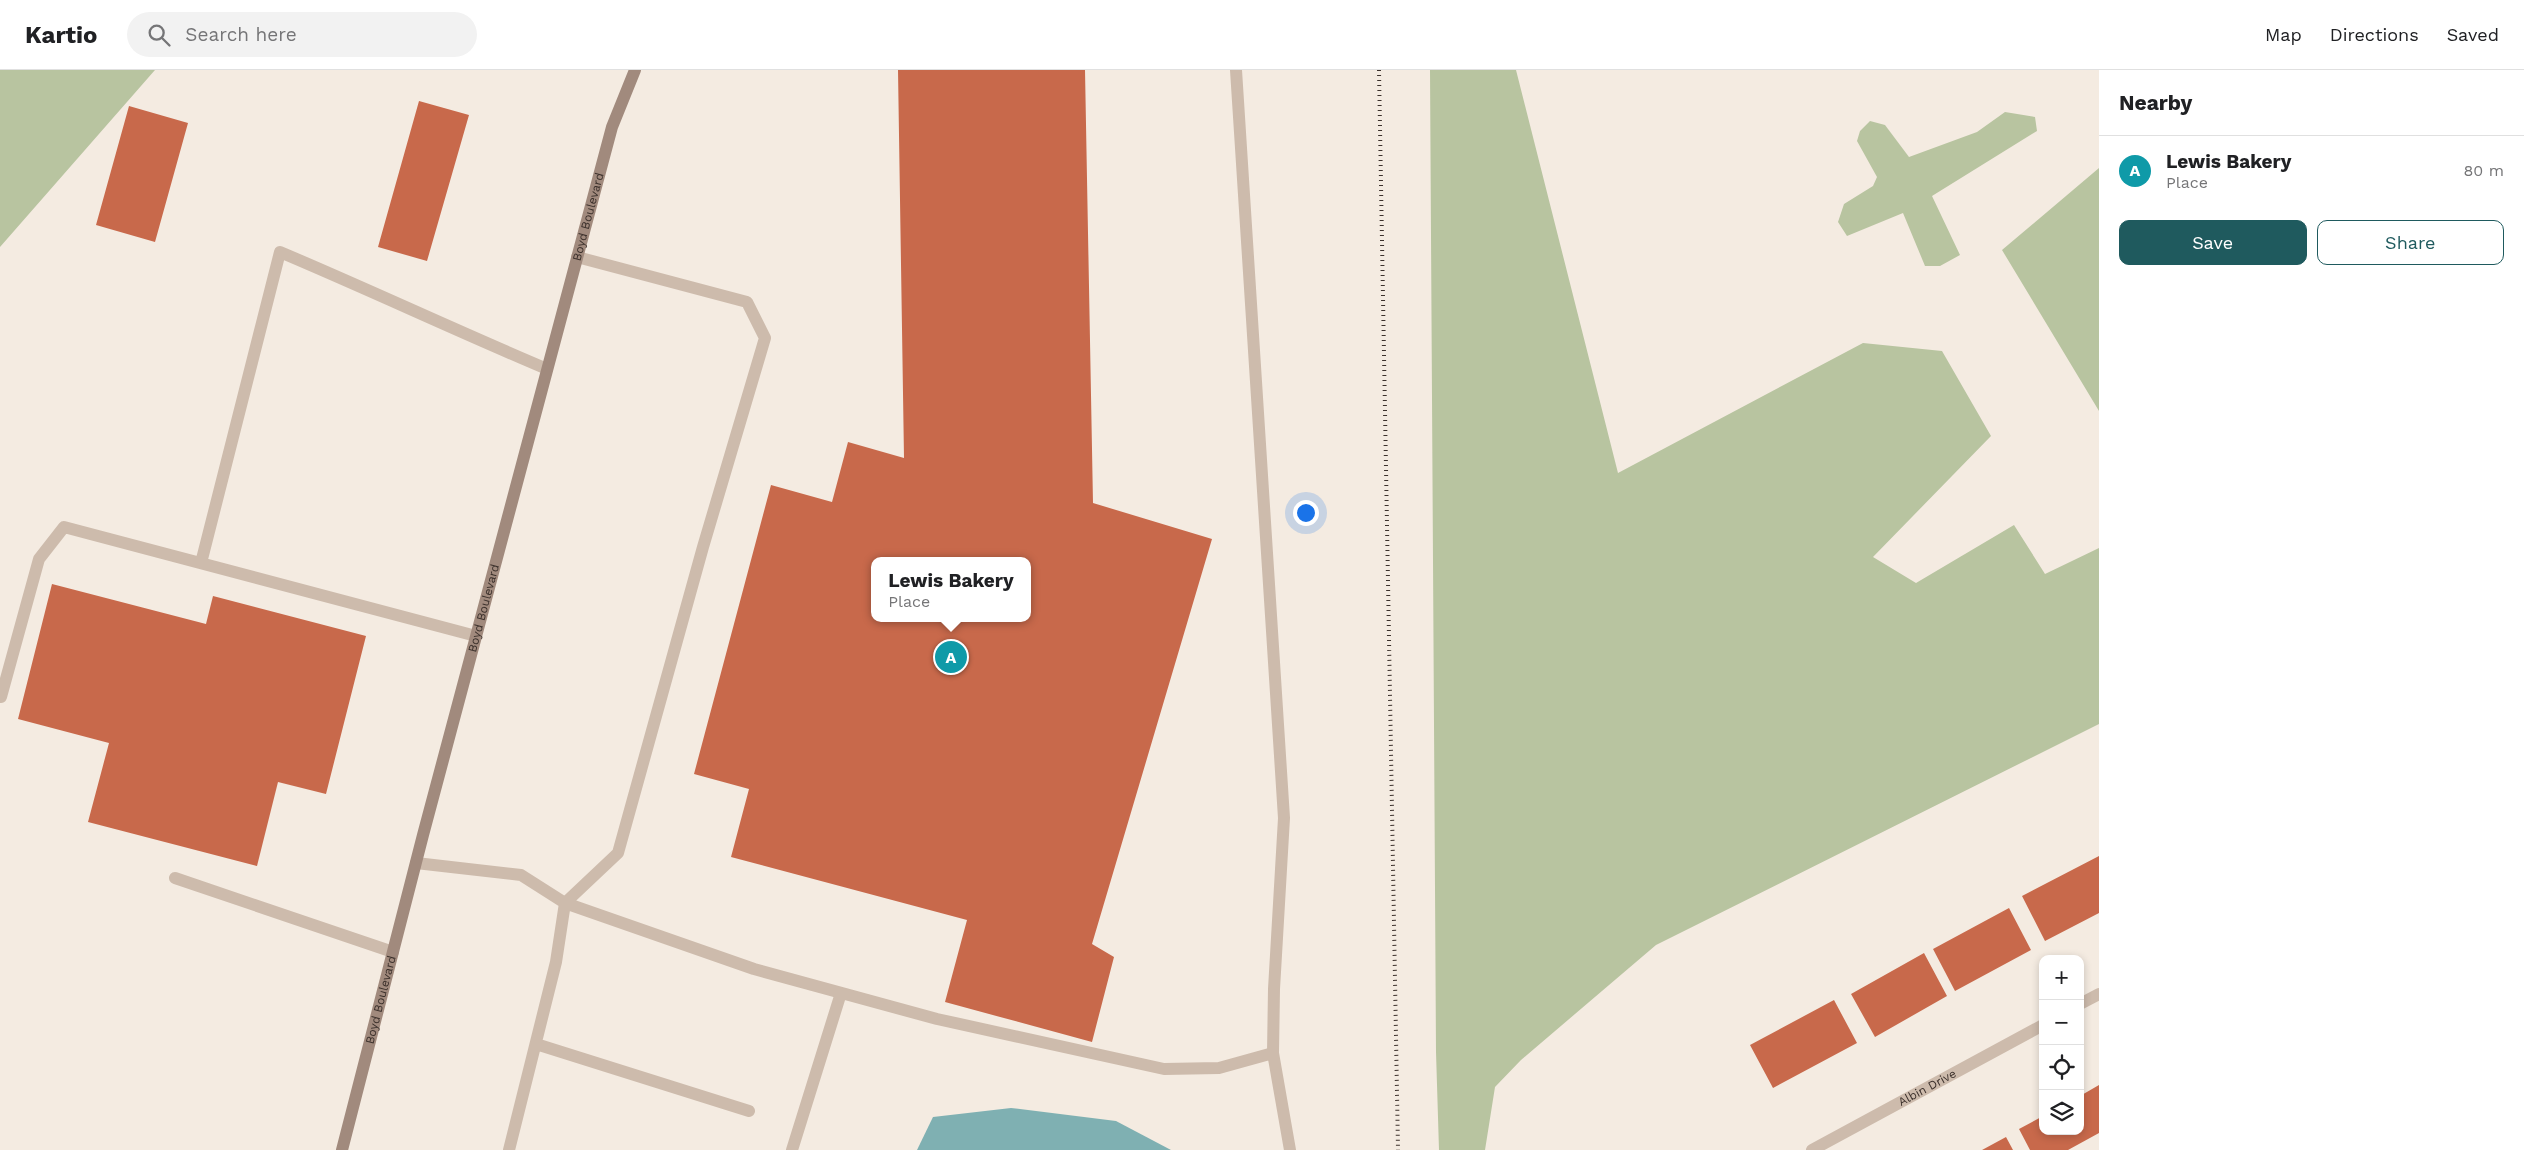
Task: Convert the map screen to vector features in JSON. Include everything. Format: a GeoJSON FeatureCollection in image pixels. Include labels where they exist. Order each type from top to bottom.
{"type":"FeatureCollection","features":[{"type":"Feature","properties":{"kind":"street","name":"Boyd Boulevard"},"geometry":{"type":"LineString","coordinates":[[342,1150],[416,863],[612,127],[635,70]]}},
{"type":"Feature","properties":{"kind":"street"},"geometry":{"type":"LineString","coordinates":[[1236,70],[1284,818],[1274,989],[1273,1053],[1290,1150]]}},
{"type":"Feature","properties":{"kind":"street"},"geometry":{"type":"LineString","coordinates":[[201,563],[280,252],[401,303],[434,321],[547,369]]}},
{"type":"Feature","properties":{"kind":"street"},"geometry":{"type":"LineString","coordinates":[[509,1150],[556,962],[565,903],[618,853],[703,547],[765,338],[747,302],[577,257]]}},
{"type":"Feature","properties":{"kind":"street"},"geometry":{"type":"LineString","coordinates":[[1,697],[39,559],[64,527],[476,636]]}},
{"type":"Feature","properties":{"kind":"street"},"geometry":{"type":"LineString","coordinates":[[416,863],[521,875],[565,903],[754,969],[937,1019],[1164,1069],[1219,1068],[1273,1053]]}},
{"type":"Feature","properties":{"kind":"street"},"geometry":{"type":"LineString","coordinates":[[175,878],[393,952]]}},
{"type":"Feature","properties":{"kind":"street"},"geometry":{"type":"LineString","coordinates":[[792,1150],[842,993]]}},
{"type":"Feature","properties":{"kind":"street"},"geometry":{"type":"LineString","coordinates":[[2084,1002],[2099,994]]}},
{"type":"Feature","properties":{"kind":"street","name":"Albin Drive"},"geometry":{"type":"LineString","coordinates":[[1812,1150],[2039,1027]]}},
{"type":"Feature","properties":{"kind":"street"},"geometry":{"type":"LineString","coordinates":[[536,1044],[748,1111]]}},
{"type":"Feature","properties":{"kind":"green space"},"geometry":{"type":"Polygon","coordinates":[[[0,70],[155,70],[0,247],[0,70]]]}},
{"type":"Feature","properties":{"kind":"green space"},"geometry":{"type":"Polygon","coordinates":[[[1430,70],[1516,70],[1618,473],[1863,343],[1942,351],[1991,436],[1873,557],[1916,583],[2014,525],[2045,574],[2099,548],[2099,724],[1656,945],[1521,1060],[1495,1087],[1485,1150],[1439,1150],[1436,1052],[1430,70]]]}},
{"type":"Feature","properties":{"kind":"green space"},"geometry":{"type":"Polygon","coordinates":[[[2005,112],[2035,117],[2037,131],[1932,196],[1960,255],[1940,266],[1925,266],[1903,213],[1847,236],[1838,222],[1844,204],[1873,186],[1877,177],[1857,141],[1860,131],[1870,121],[1885,125],[1909,157],[1977,132],[2005,112]]]}},
{"type":"Feature","properties":{"kind":"green space"},"geometry":{"type":"Polygon","coordinates":[[[2099,168],[2099,411],[2002,250],[2099,168]]]}},
{"type":"Feature","properties":{"kind":"water"},"geometry":{"type":"Polygon","coordinates":[[[1011,1108],[1116,1121],[1171,1150],[917,1150],[933,1117],[1011,1108]]]}},
{"type":"Feature","properties":{"kind":"building"},"geometry":{"type":"Polygon","coordinates":[[[898,70],[1085,70],[1093,503],[1212,539],[1092,944],[1114,957],[1092,1042],[945,1002],[967,920],[731,857],[749,789],[694,774],[771,485],[832,502],[848,442],[904,458],[898,70]]]}},
{"type":"Feature","properties":{"kind":"building"},"geometry":{"type":"Polygon","coordinates":[[[419,101],[469,115],[427,261],[378,247],[419,101]]]}},
{"type":"Feature","properties":{"kind":"building"},"geometry":{"type":"Polygon","coordinates":[[[129,106],[188,123],[155,242],[96,225],[129,106]]]}},
{"type":"Feature","properties":{"kind":"building"},"geometry":{"type":"Polygon","coordinates":[[[52,584],[206,624],[213,596],[366,636],[326,794],[278,782],[257,866],[88,822],[109,743],[18,719],[52,584]]]}},
{"type":"Feature","properties":{"kind":"building"},"geometry":{"type":"Polygon","coordinates":[[[2099,856],[2099,913],[2045,941],[2022,896],[2099,856]]]}},
{"type":"Feature","properties":{"kind":"building"},"geometry":{"type":"Polygon","coordinates":[[[2009,908],[2031,950],[1955,991],[1933,949],[2009,908]]]}},
{"type":"Feature","properties":{"kind":"building"},"geometry":{"type":"Polygon","coordinates":[[[1924,953],[1947,996],[1875,1037],[1851,994],[1924,953]]]}},
{"type":"Feature","properties":{"kind":"building"},"geometry":{"type":"Polygon","coordinates":[[[1834,1000],[1857,1043],[1773,1088],[1750,1045],[1834,1000]]]}},
{"type":"Feature","properties":{"kind":"building"},"geometry":{"type":"Polygon","coordinates":[[[2099,1085],[2099,1133],[2068,1150],[2030,1150],[2019,1129],[2039,1118],[2039,1135],[2084,1135],[2084,1094],[2099,1085]]]}},
{"type":"Feature","properties":{"kind":"building"},"geometry":{"type":"Polygon","coordinates":[[[2006,1137],[2013,1150],[1982,1150],[2006,1137]]]}},
{"type":"Feature","properties":{"kind":"railway"},"geometry":{"type":"LineString","coordinates":[[1379,70],[1398,1150]]}},
{"type":"Feature","properties":{"kind":"place","name":"Lewis Bakery"},"geometry":{"type":"Point","coordinates":[951,657]}}]}
